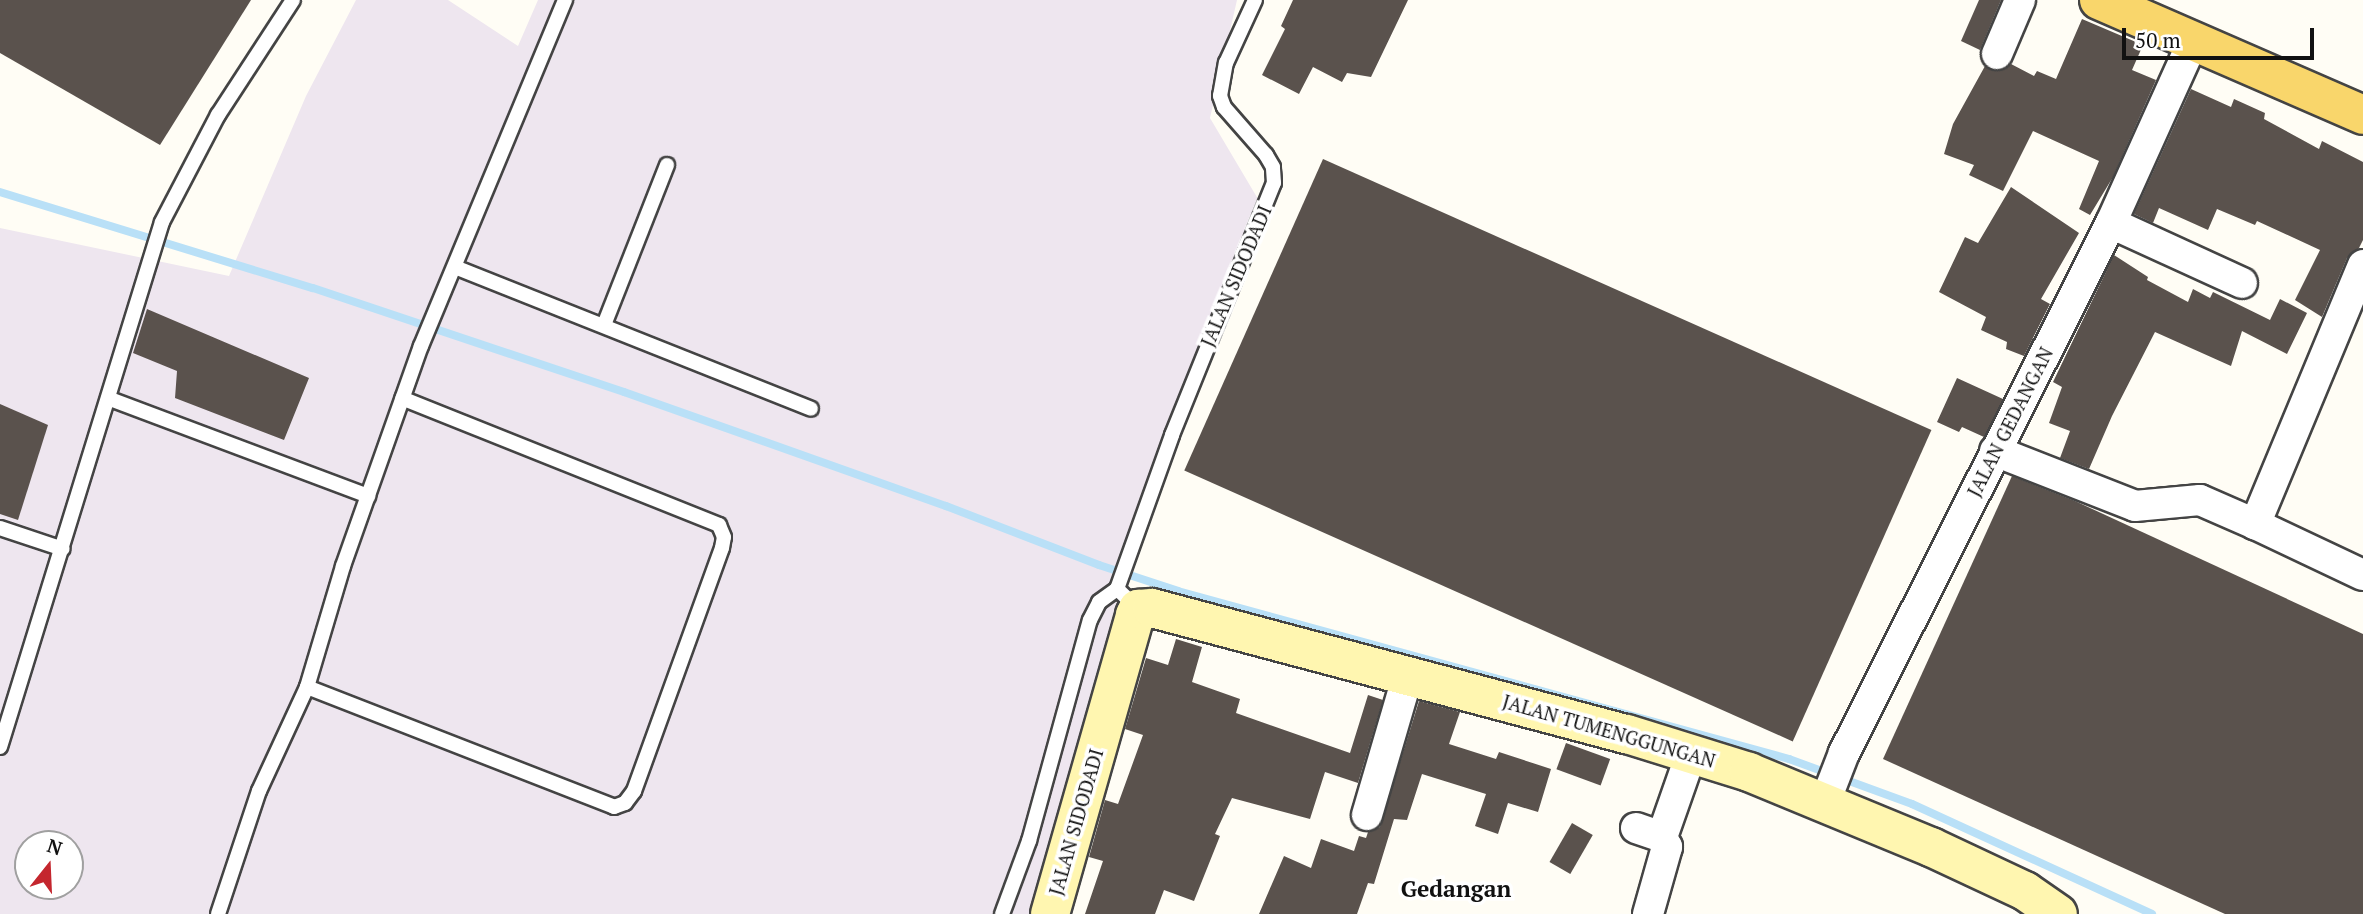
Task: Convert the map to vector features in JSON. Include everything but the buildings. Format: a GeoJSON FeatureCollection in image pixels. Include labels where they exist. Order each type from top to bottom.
{"type":"FeatureCollection","features":[{"type":"Feature","properties":{"kind":"main road"},"geometry":{"type":"LineString","coordinates":[[2099,0],[2363,115]]}},
{"type":"Feature","properties":{"kind":"street"},"geometry":{"type":"LineString","coordinates":[[1997,54],[2020,0]]}},
{"type":"Feature","properties":{"kind":"street","name":"JALAN GEDANGAN"},"geometry":{"type":"LineString","coordinates":[[1828,796],[1843,753],[2111,223],[2193,41]]}},
{"type":"Feature","properties":{"kind":"street"},"geometry":{"type":"LineString","coordinates":[[2111,223],[2242,283]]}},
{"type":"Feature","properties":{"kind":"street"},"geometry":{"type":"LineString","coordinates":[[2255,524],[2363,265]]}},
{"type":"Feature","properties":{"kind":"street"},"geometry":{"type":"LineString","coordinates":[[1996,451],[2135,506],[2200,500],[2363,575]]}},
{"type":"Feature","properties":{"kind":"street","name":"JALAN TUMENGGUNGAN"},"geometry":{"type":"LineString","coordinates":[[1125,593],[1152,608],[1408,675],[1691,754],[1828,796],[2025,891],[2058,914]]}},
{"type":"Feature","properties":{"kind":"street","name":"JALAN SIDODADI"},"geometry":{"type":"LineString","coordinates":[[1050,914],[1125,593]]}},
{"type":"Feature","properties":{"kind":"street"},"geometry":{"type":"LineString","coordinates":[[1367,815],[1408,675]]}},
{"type":"Feature","properties":{"kind":"street"},"geometry":{"type":"LineString","coordinates":[[1648,914],[1667,847],[1649,832],[1691,754]]}},
{"type":"Feature","properties":{"kind":"lane"},"geometry":{"type":"LineString","coordinates":[[0,747],[110,399],[162,222],[218,115],[293,0]]}},
{"type":"Feature","properties":{"kind":"lane"},"geometry":{"type":"LineString","coordinates":[[218,914],[259,790],[307,687],[368,496],[421,346],[565,0]]}},
{"type":"Feature","properties":{"kind":"lane","name":"JALAN SIDODADI"},"geometry":{"type":"LineString","coordinates":[[1125,593],[1126,564],[1171,435],[1274,183],[1273,167],[1266,155],[1224,107],[1220,96],[1226,62],[1255,0]]}},
{"type":"Feature","properties":{"kind":"lane"},"geometry":{"type":"LineString","coordinates":[[604,325],[667,165]]}},
{"type":"Feature","properties":{"kind":"lane"},"geometry":{"type":"LineString","coordinates":[[455,267],[811,409]]}},
{"type":"Feature","properties":{"kind":"lane"},"geometry":{"type":"LineString","coordinates":[[307,687],[614,807],[625,803],[634,792],[722,548],[724,537],[719,525],[402,398]]}},
{"type":"Feature","properties":{"kind":"lane"},"geometry":{"type":"LineString","coordinates":[[110,399],[368,496]]}},
{"type":"Feature","properties":{"kind":"lane"},"geometry":{"type":"LineString","coordinates":[[0,528],[63,549]]}},
{"type":"Feature","properties":{"kind":"lane"},"geometry":{"type":"LineString","coordinates":[[1002,914],[1029,841],[1090,620],[1099,602],[1125,593]]}},
{"type":"Feature","properties":{"kind":"shaded area"},"geometry":{"type":"Polygon","coordinates":[[[356,0],[448,0],[518,46],[538,0],[1237,0],[1210,118],[1258,199],[1110,589],[1147,604],[1053,914],[0,914],[0,228],[229,276],[306,96],[356,0]]]}},
{"type":"Feature","properties":{"kind":"waterway"},"geometry":{"type":"LineString","coordinates":[[0,192],[313,288],[624,392],[946,506],[1099,565],[1178,591],[1789,759],[1912,804],[2152,914]]}},
{"type":"Feature","properties":{"kind":"district","name":"Gedangan"},"geometry":{"type":"Point","coordinates":[1456,889]}}]}
